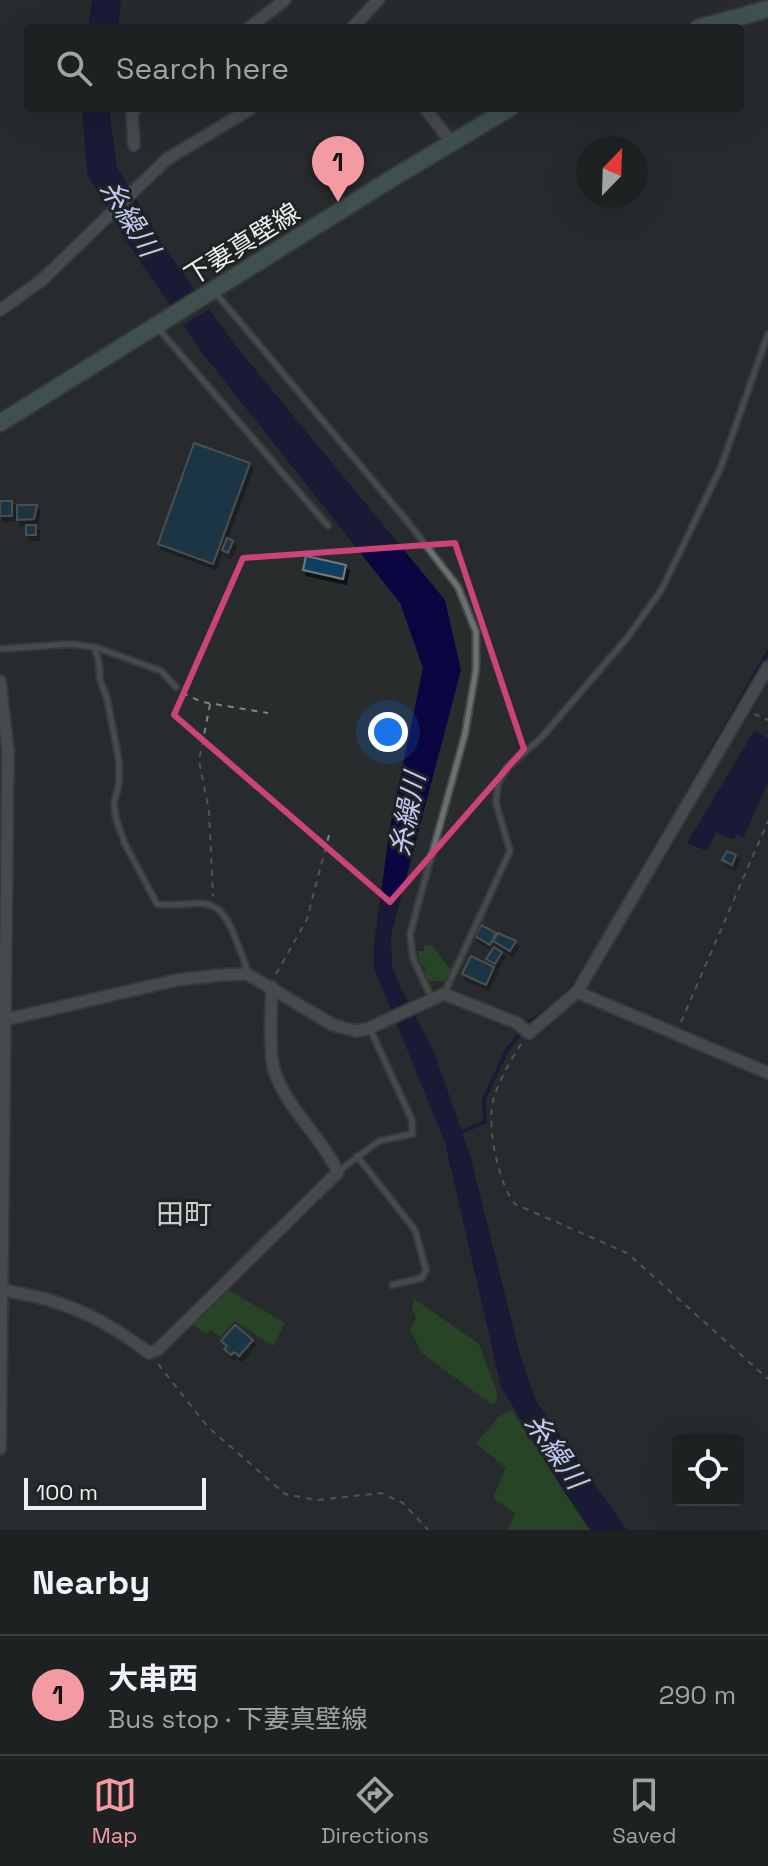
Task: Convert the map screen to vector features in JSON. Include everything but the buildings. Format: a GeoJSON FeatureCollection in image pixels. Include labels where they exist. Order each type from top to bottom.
{"type":"FeatureCollection","features":[{"type":"Feature","properties":{"kind":"main road"},"geometry":{"type":"LineString","coordinates":[[713,24],[768,9]]}},
{"type":"Feature","properties":{"kind":"main road","name":"下妻真壁線"},"geometry":{"type":"LineString","coordinates":[[0,423],[503,112]]}},
{"type":"Feature","properties":{"kind":"street"},"geometry":{"type":"LineString","coordinates":[[254,24],[285,0]]}},
{"type":"Feature","properties":{"kind":"street"},"geometry":{"type":"LineString","coordinates":[[356,24],[378,0]]}},
{"type":"Feature","properties":{"kind":"street"},"geometry":{"type":"LineString","coordinates":[[133,112],[134,145]]}},
{"type":"Feature","properties":{"kind":"street"},"geometry":{"type":"LineString","coordinates":[[0,310],[42,280],[167,159],[245,112]]}},
{"type":"Feature","properties":{"kind":"street"},"geometry":{"type":"LineString","coordinates":[[428,112],[451,142]]}},
{"type":"Feature","properties":{"kind":"street"},"geometry":{"type":"LineString","coordinates":[[2,1021],[177,980],[247,974],[307,1012],[333,1025],[356,1031],[444,994],[525,1029],[577,992],[768,667]]}},
{"type":"Feature","properties":{"kind":"street"},"geometry":{"type":"LineString","coordinates":[[0,681],[4,750],[0,1449]]}},
{"type":"Feature","properties":{"kind":"street"},"geometry":{"type":"LineString","coordinates":[[0,1288],[46,1299],[85,1313],[116,1328],[149,1353],[175,1333],[338,1172],[283,1090],[273,1067],[270,986]]}},
{"type":"Feature","properties":{"kind":"street"},"geometry":{"type":"LineString","coordinates":[[577,992],[768,1073]]}},
{"type":"Feature","properties":{"kind":"lane"},"geometry":{"type":"LineString","coordinates":[[211,292],[425,544],[458,587],[476,632],[476,669],[465,734],[410,934],[413,958],[430,1000]]}},
{"type":"Feature","properties":{"kind":"lane"},"geometry":{"type":"LineString","coordinates":[[160,325],[328,526]]}},
{"type":"Feature","properties":{"kind":"lane"},"geometry":{"type":"LineString","coordinates":[[444,994],[510,851],[496,803],[498,783],[508,767],[542,737],[627,638],[662,589],[721,467],[768,334]]}},
{"type":"Feature","properties":{"kind":"lane"},"geometry":{"type":"LineString","coordinates":[[0,649],[70,644],[94,647],[161,671],[176,687]]}},
{"type":"Feature","properties":{"kind":"lane"},"geometry":{"type":"LineString","coordinates":[[94,647],[119,761],[119,784],[114,803],[125,844],[157,904],[212,905],[226,915],[247,974]]}},
{"type":"Feature","properties":{"kind":"lane"},"geometry":{"type":"LineString","coordinates":[[338,1172],[379,1141],[412,1134],[414,1128],[373,1026]]}},
{"type":"Feature","properties":{"kind":"lane"},"geometry":{"type":"LineString","coordinates":[[357,1156],[415,1230],[426,1270],[422,1278],[392,1285]]}},
{"type":"Feature","properties":{"kind":"path"},"geometry":{"type":"LineString","coordinates":[[176,687],[190,699],[268,713]]}},
{"type":"Feature","properties":{"kind":"path"},"geometry":{"type":"LineString","coordinates":[[210,704],[199,761],[209,811],[212,905]]}},
{"type":"Feature","properties":{"kind":"path"},"geometry":{"type":"LineString","coordinates":[[743,710],[768,720]]}},
{"type":"Feature","properties":{"kind":"path"},"geometry":{"type":"LineString","coordinates":[[676,1034],[768,821]]}},
{"type":"Feature","properties":{"kind":"path"},"geometry":{"type":"LineString","coordinates":[[270,986],[307,919],[329,835]]}},
{"type":"Feature","properties":{"kind":"path"},"geometry":{"type":"LineString","coordinates":[[525,1029],[492,1105],[495,1145],[507,1194],[515,1204],[627,1253],[768,1379]]}},
{"type":"Feature","properties":{"kind":"path"},"geometry":{"type":"LineString","coordinates":[[149,1353],[197,1416],[285,1494],[317,1500],[381,1493],[403,1503],[428,1530]]}},
{"type":"Feature","properties":{"kind":"highlighted area"},"geometry":{"type":"Polygon","coordinates":[[[455,543],[524,749],[390,902],[174,715],[243,558],[455,543]]]}},
{"type":"Feature","properties":{"kind":"green space"},"geometry":{"type":"Polygon","coordinates":[[[431,945],[452,971],[446,981],[426,981],[425,966],[421,966],[418,951],[424,951],[424,946],[431,945]]]}},
{"type":"Feature","properties":{"kind":"green space"},"geometry":{"type":"Polygon","coordinates":[[[226,1291],[285,1323],[273,1346],[235,1321],[221,1337],[211,1330],[206,1334],[192,1324],[226,1291]]]}},
{"type":"Feature","properties":{"kind":"green space"},"geometry":{"type":"Polygon","coordinates":[[[414,1299],[479,1344],[497,1393],[496,1403],[491,1404],[422,1353],[410,1330],[416,1318],[412,1308],[414,1299]]]}},
{"type":"Feature","properties":{"kind":"green space"},"geometry":{"type":"Polygon","coordinates":[[[511,1409],[589,1530],[508,1530],[515,1513],[493,1498],[506,1468],[476,1443],[498,1418],[511,1409]]]}},
{"type":"Feature","properties":{"kind":"water"},"geometry":{"type":"Polygon","coordinates":[[[92,0],[121,0],[118,24],[89,24],[92,0]]]}},
{"type":"Feature","properties":{"kind":"water","name":"糸繰川"},"geometry":{"type":"Polygon","coordinates":[[[82,112],[110,112],[117,167],[166,250],[236,346],[445,600],[461,670],[391,936],[392,965],[434,1052],[470,1155],[520,1354],[536,1401],[627,1530],[591,1530],[501,1387],[445,1143],[374,968],[374,944],[390,827],[423,668],[400,603],[203,354],[125,239],[87,174],[82,112]]]}},
{"type":"Feature","properties":{"kind":"water"},"geometry":{"type":"Polygon","coordinates":[[[754,731],[768,738],[768,783],[743,838],[737,835],[734,840],[716,832],[707,851],[687,843],[754,731]]]}},
{"type":"Feature","properties":{"kind":"pier"},"geometry":{"type":"Polygon","coordinates":[[[199,288],[213,307],[179,327],[167,308],[199,288]]]}},
{"type":"Feature","properties":{"kind":"waterway"},"geometry":{"type":"LineString","coordinates":[[654,851],[768,652]]}},
{"type":"Feature","properties":{"kind":"waterway"},"geometry":{"type":"LineString","coordinates":[[564,997],[581,976]]}},
{"type":"Feature","properties":{"kind":"waterway"},"geometry":{"type":"LineString","coordinates":[[459,1133],[485,1122],[484,1099],[507,1050],[527,1024],[554,1005]]}},
{"type":"Feature","properties":{"kind":"place","name":"大串西"},"geometry":{"type":"Point","coordinates":[338,202]}},
{"type":"Feature","properties":{"kind":"district","name":"田町"},"geometry":{"type":"Point","coordinates":[184,1214]}}]}
